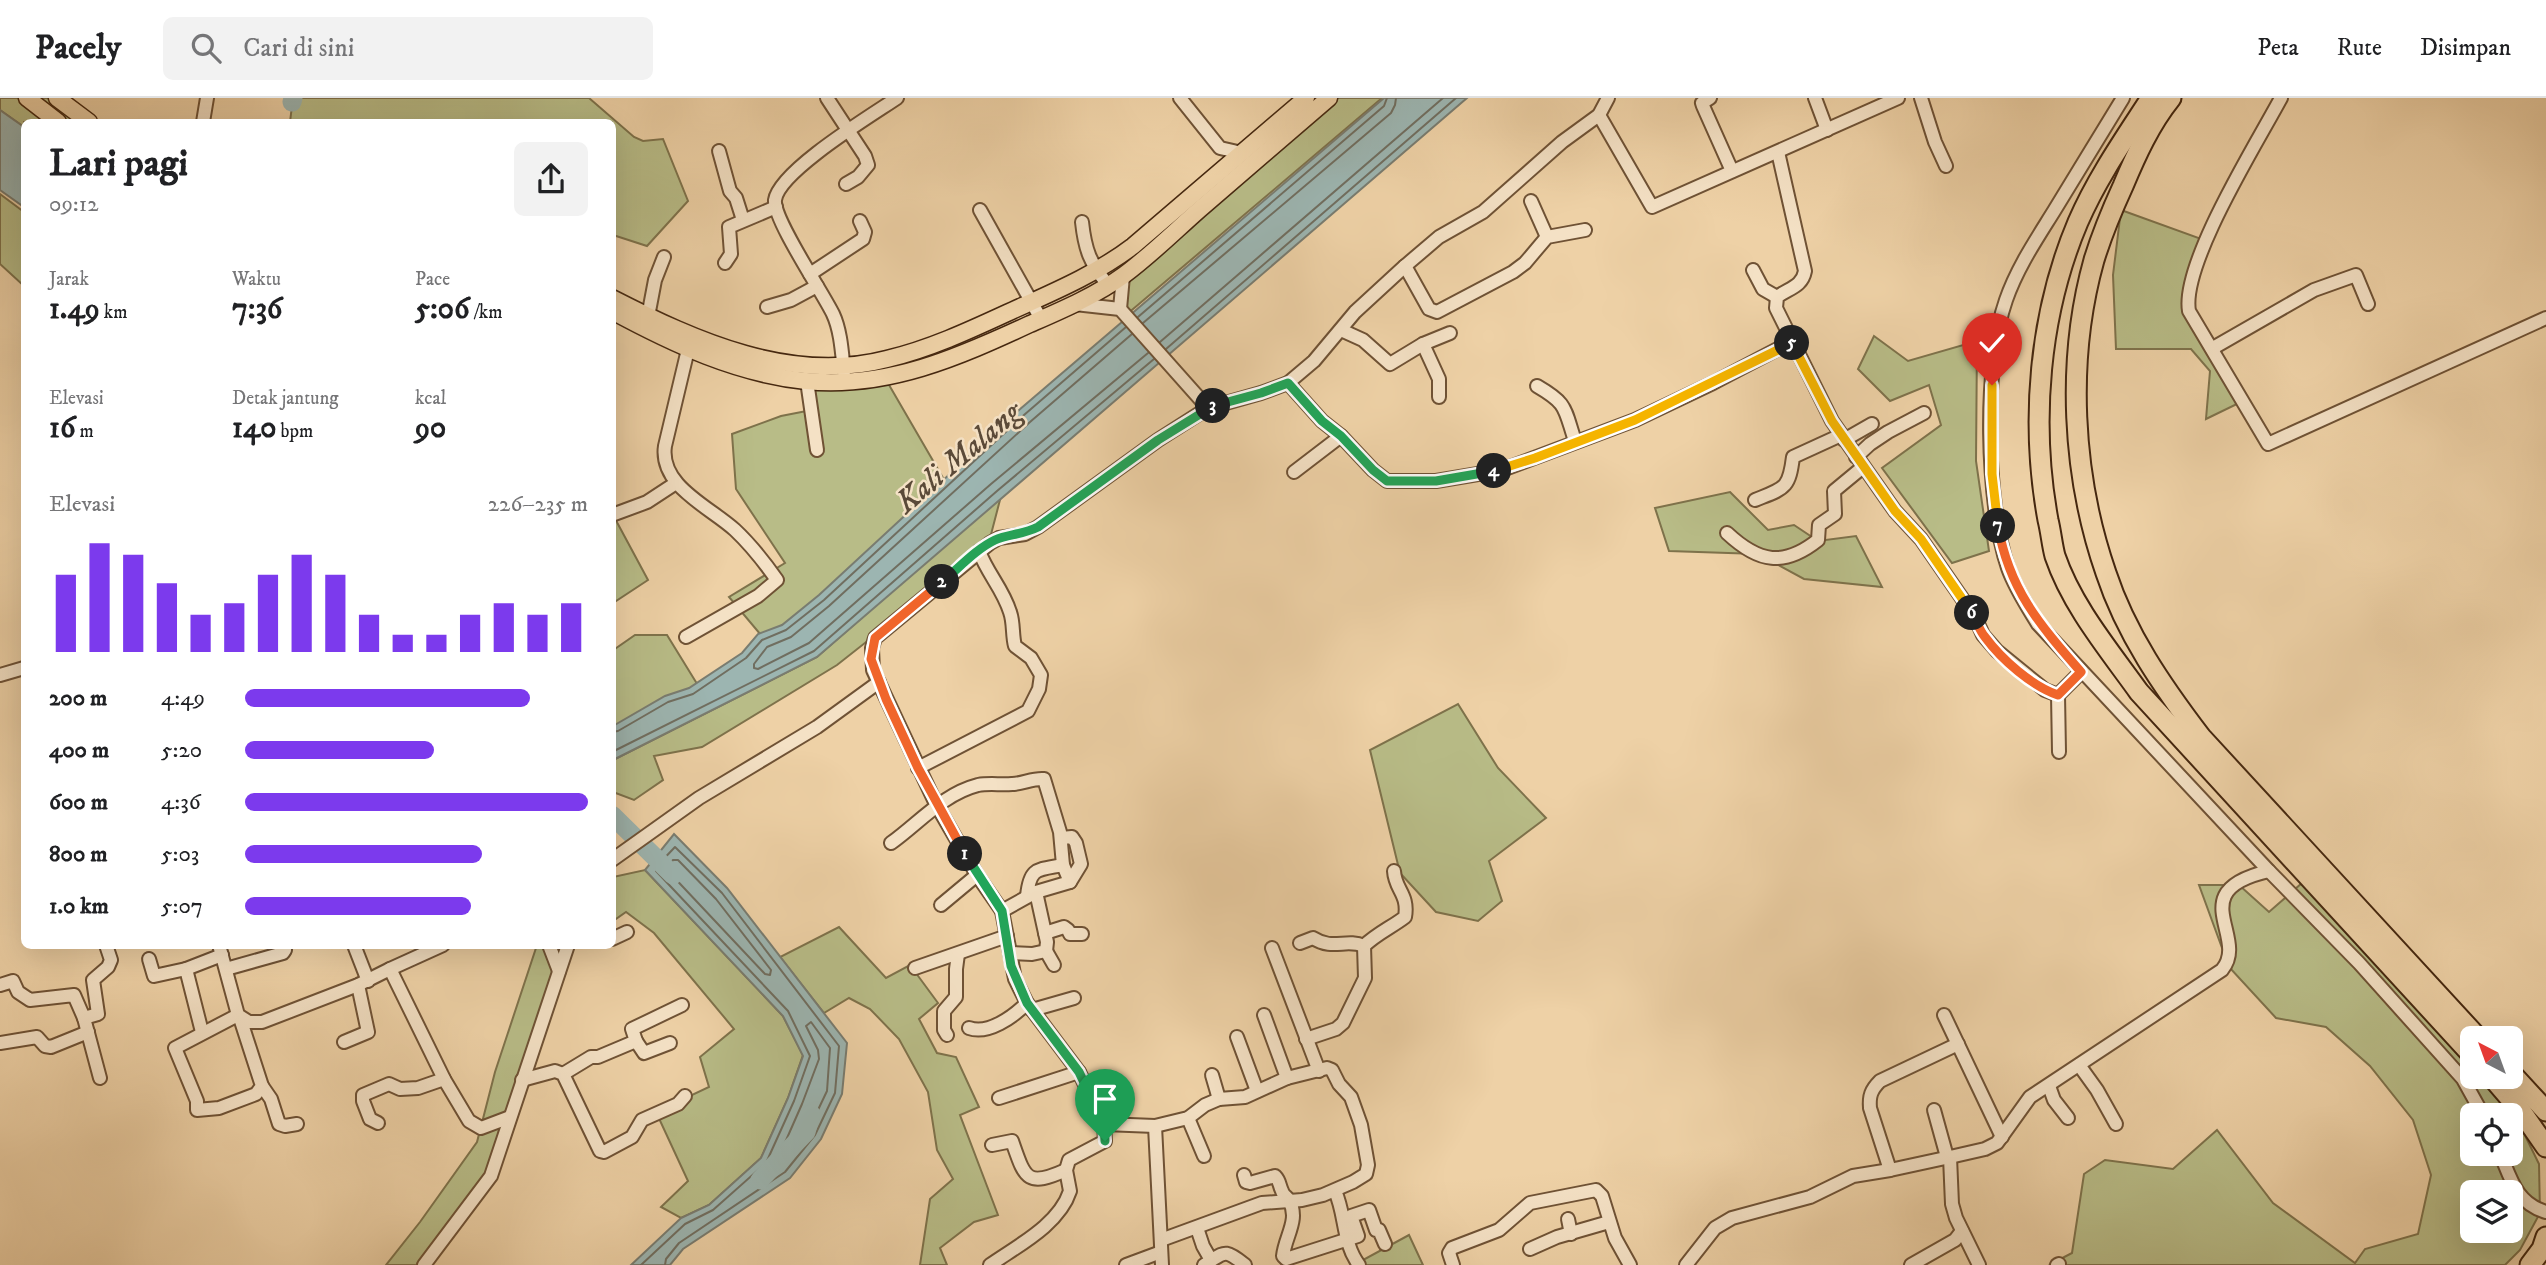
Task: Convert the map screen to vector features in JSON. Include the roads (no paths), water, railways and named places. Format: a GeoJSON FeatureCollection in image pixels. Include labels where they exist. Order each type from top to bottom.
{"type":"FeatureCollection","features":[{"type":"Feature","properties":{"kind":"highway"},"geometry":{"type":"LineString","coordinates":[[2151,98],[2110,160],[2078,222],[2054,295],[2043,358],[2038,451],[2042,489],[2055,556],[2075,599],[2139,692],[2460,1042]]}},
{"type":"Feature","properties":{"kind":"highway"},"geometry":{"type":"LineString","coordinates":[[2171,98],[2137,153],[2105,227],[2086,298],[2078,360],[2077,420],[2092,528],[2107,576],[2142,652],[2165,690],[2201,737],[2467,1026]]}},
{"type":"Feature","properties":{"kind":"highway"},"geometry":{"type":"LineString","coordinates":[[2524,1087],[2546,1111]]}},
{"type":"Feature","properties":{"kind":"highway"},"geometry":{"type":"LineString","coordinates":[[2502,1089],[2546,1147]]}},
{"type":"Feature","properties":{"kind":"highway"},"geometry":{"type":"LineString","coordinates":[[2530,1265],[2546,1237]]}},
{"type":"Feature","properties":{"kind":"main road"},"geometry":{"type":"LineString","coordinates":[[27,98],[53,118],[58,99],[85,119]]}},
{"type":"Feature","properties":{"kind":"main road"},"geometry":{"type":"LineString","coordinates":[[690,343],[845,373],[890,377],[947,360],[1075,304],[1123,276],[1268,140],[1306,98]]}},
{"type":"Feature","properties":{"kind":"main road"},"geometry":{"type":"LineString","coordinates":[[616,312],[646,323],[735,366],[807,381],[845,373],[940,342],[1097,271],[1133,246],[1241,153],[1268,140],[1329,98]]}},
{"type":"Feature","properties":{"kind":"main road"},"geometry":{"type":"LineString","coordinates":[[616,301],[646,323]]}},
{"type":"Feature","properties":{"kind":"main road"},"geometry":{"type":"LineString","coordinates":[[940,342],[947,360]]}},
{"type":"Feature","properties":{"kind":"street"},"geometry":{"type":"LineString","coordinates":[[204,119],[207,98]]}},
{"type":"Feature","properties":{"kind":"street"},"geometry":{"type":"LineString","coordinates":[[827,98],[865,156],[868,165],[859,177],[846,184]]}},
{"type":"Feature","properties":{"kind":"street"},"geometry":{"type":"LineString","coordinates":[[845,373],[835,317],[793,244],[775,199],[790,176],[847,131],[897,98]]}},
{"type":"Feature","properties":{"kind":"street"},"geometry":{"type":"LineString","coordinates":[[1180,98],[1220,148],[1241,153]]}},
{"type":"Feature","properties":{"kind":"street"},"geometry":{"type":"LineString","coordinates":[[990,1265],[1056,1214],[1070,1191],[1066,1170],[1069,1160],[1105,1141],[1104,1124],[1079,1072],[1030,1007],[1016,979],[1002,911],[977,875],[936,804],[879,682],[871,659],[875,638],[979,551],[999,538],[1025,534],[1038,527],[1158,440],[1208,408],[1288,383],[1314,361],[1355,312],[1405,266],[1439,237],[1483,212],[1573,133],[1599,115],[1608,98]]}},
{"type":"Feature","properties":{"kind":"street"},"geometry":{"type":"LineString","coordinates":[[1710,98],[1702,103],[1732,171]]}},
{"type":"Feature","properties":{"kind":"street"},"geometry":{"type":"LineString","coordinates":[[1815,98],[1827,130]]}},
{"type":"Feature","properties":{"kind":"street"},"geometry":{"type":"LineString","coordinates":[[1599,115],[1651,207],[1898,98]]}},
{"type":"Feature","properties":{"kind":"street"},"geometry":{"type":"LineString","coordinates":[[1921,98],[1946,166]]}},
{"type":"Feature","properties":{"kind":"street"},"geometry":{"type":"LineString","coordinates":[[2281,98],[2222,207],[2198,263],[2188,301],[2189,311],[2268,444],[2546,318]]}},
{"type":"Feature","properties":{"kind":"street"},"geometry":{"type":"LineString","coordinates":[[2119,102],[2019,268],[2005,300],[1995,340],[1992,474],[2001,545],[2009,570],[2038,624],[2359,963],[2452,1066],[2477,1103]]}},
{"type":"Feature","properties":{"kind":"street"},"geometry":{"type":"LineString","coordinates":[[719,151],[730,191],[736,198],[743,220]]}},
{"type":"Feature","properties":{"kind":"street"},"geometry":{"type":"LineString","coordinates":[[1777,297],[1800,284],[1805,271],[1778,152]]}},
{"type":"Feature","properties":{"kind":"street"},"geometry":{"type":"LineString","coordinates":[[1531,201],[1547,237]]}},
{"type":"Feature","properties":{"kind":"street"},"geometry":{"type":"LineString","coordinates":[[725,263],[731,254],[728,229],[776,207]]}},
{"type":"Feature","properties":{"kind":"street"},"geometry":{"type":"LineString","coordinates":[[980,210],[1041,319]]}},
{"type":"Feature","properties":{"kind":"street"},"geometry":{"type":"LineString","coordinates":[[810,274],[863,239],[865,232],[860,221]]}},
{"type":"Feature","properties":{"kind":"street"},"geometry":{"type":"LineString","coordinates":[[1082,222],[1085,247],[1097,271],[1108,285]]}},
{"type":"Feature","properties":{"kind":"street"},"geometry":{"type":"LineString","coordinates":[[1405,266],[1429,309],[1437,312],[1514,272],[1547,237],[1585,230]]}},
{"type":"Feature","properties":{"kind":"street"},"geometry":{"type":"LineString","coordinates":[[646,323],[655,280],[664,257]]}},
{"type":"Feature","properties":{"kind":"street"},"geometry":{"type":"LineString","coordinates":[[1753,270],[1763,289],[1777,297]]}},
{"type":"Feature","properties":{"kind":"street"},"geometry":{"type":"LineString","coordinates":[[2213,348],[2314,290],[2356,275],[2368,304]]}},
{"type":"Feature","properties":{"kind":"street"},"geometry":{"type":"LineString","coordinates":[[1123,276],[1123,312]]}},
{"type":"Feature","properties":{"kind":"street"},"geometry":{"type":"LineString","coordinates":[[767,307],[791,300],[817,286]]}},
{"type":"Feature","properties":{"kind":"street"},"geometry":{"type":"LineString","coordinates":[[1777,297],[1776,307],[1791,342],[1859,462],[1895,511],[1921,539],[1975,617],[1983,635],[1997,651],[2045,690],[2058,695]]}},
{"type":"Feature","properties":{"kind":"street"},"geometry":{"type":"LineString","coordinates":[[1075,304],[1123,312],[1208,408]]}},
{"type":"Feature","properties":{"kind":"street"},"geometry":{"type":"LineString","coordinates":[[1341,330],[1363,340],[1390,364],[1423,344],[1450,333]]}},
{"type":"Feature","properties":{"kind":"street"},"geometry":{"type":"LineString","coordinates":[[1288,383],[1322,421],[1387,481],[1436,481],[1502,470],[1635,420],[1791,342]]}},
{"type":"Feature","properties":{"kind":"street"},"geometry":{"type":"LineString","coordinates":[[686,636],[758,596],[777,580],[735,530],[676,483],[667,467],[664,454],[690,343]]}},
{"type":"Feature","properties":{"kind":"street"},"geometry":{"type":"LineString","coordinates":[[1423,344],[1438,379],[1438,397]]}},
{"type":"Feature","properties":{"kind":"street"},"geometry":{"type":"LineString","coordinates":[[807,381],[817,450]]}},
{"type":"Feature","properties":{"kind":"street"},"geometry":{"type":"LineString","coordinates":[[1537,386],[1563,404],[1575,441]]}},
{"type":"Feature","properties":{"kind":"street"},"geometry":{"type":"LineString","coordinates":[[1727,533],[1757,555],[1787,558],[1806,550],[1818,540],[1819,525],[1835,514],[1834,491],[1859,462],[1870,444],[1924,414]]}},
{"type":"Feature","properties":{"kind":"street"},"geometry":{"type":"LineString","coordinates":[[1755,500],[1787,484],[1792,472],[1793,457],[1872,424]]}},
{"type":"Feature","properties":{"kind":"street"},"geometry":{"type":"LineString","coordinates":[[1294,472],[1341,436]]}},
{"type":"Feature","properties":{"kind":"street"},"geometry":{"type":"LineString","coordinates":[[616,514],[647,502],[676,483]]}},
{"type":"Feature","properties":{"kind":"street"},"geometry":{"type":"LineString","coordinates":[[918,768],[1028,711],[1039,690],[1041,675],[1031,658],[1015,646],[1010,612],[979,551]]}},
{"type":"Feature","properties":{"kind":"street"},"geometry":{"type":"LineString","coordinates":[[0,675],[21,669]]}},
{"type":"Feature","properties":{"kind":"street"},"geometry":{"type":"LineString","coordinates":[[2059,752],[2058,695],[2081,672]]}},
{"type":"Feature","properties":{"kind":"street"},"geometry":{"type":"LineString","coordinates":[[616,857],[699,798],[817,727],[879,682]]}},
{"type":"Feature","properties":{"kind":"street"},"geometry":{"type":"LineString","coordinates":[[891,843],[912,828],[936,804],[978,785],[1016,784],[1032,778],[1044,779],[1048,785],[1061,838],[1063,865],[1070,882]]}},
{"type":"Feature","properties":{"kind":"street"},"geometry":{"type":"LineString","coordinates":[[1002,911],[1032,894],[1070,882],[1081,863],[1072,837],[1061,838]]}},
{"type":"Feature","properties":{"kind":"street"},"geometry":{"type":"LineString","coordinates":[[1054,965],[1046,951],[1045,933],[1032,894],[1031,876],[1037,869],[1063,865]]}},
{"type":"Feature","properties":{"kind":"street"},"geometry":{"type":"LineString","coordinates":[[1306,1039],[1336,1029],[1348,1016],[1365,978],[1364,946],[1373,937],[1389,930],[1405,917],[1405,899],[1394,879],[1394,871]]}},
{"type":"Feature","properties":{"kind":"street"},"geometry":{"type":"LineString","coordinates":[[1686,1265],[1723,1222],[1746,1213],[1810,1197],[1853,1175],[1890,1170],[1985,1149],[1997,1143],[2030,1097],[2227,965],[2230,951],[2222,916],[2223,900],[2239,883],[2269,871]]}},
{"type":"Feature","properties":{"kind":"street"},"geometry":{"type":"LineString","coordinates":[[941,905],[977,875]]}},
{"type":"Feature","properties":{"kind":"street"},"geometry":{"type":"LineString","coordinates":[[1045,933],[1064,928],[1070,934],[1082,934]]}},
{"type":"Feature","properties":{"kind":"street"},"geometry":{"type":"LineString","coordinates":[[616,937],[627,932]]}},
{"type":"Feature","properties":{"kind":"street"},"geometry":{"type":"LineString","coordinates":[[915,968],[1007,936]]}},
{"type":"Feature","properties":{"kind":"street"},"geometry":{"type":"LineString","coordinates":[[1300,943],[1313,939],[1334,946],[1354,942],[1364,946]]}},
{"type":"Feature","properties":{"kind":"street"},"geometry":{"type":"LineString","coordinates":[[1272,948],[1319,1071]]}},
{"type":"Feature","properties":{"kind":"street"},"geometry":{"type":"LineString","coordinates":[[84,1018],[98,1014],[93,980],[108,967],[111,960],[107,949]]}},
{"type":"Feature","properties":{"kind":"street"},"geometry":{"type":"LineString","coordinates":[[226,969],[283,953],[285,949]]}},
{"type":"Feature","properties":{"kind":"street"},"geometry":{"type":"LineString","coordinates":[[344,1042],[368,1032],[363,983],[355,949]]}},
{"type":"Feature","properties":{"kind":"street"},"geometry":{"type":"LineString","coordinates":[[239,1016],[248,1022],[262,1022],[363,983],[434,949]]}},
{"type":"Feature","properties":{"kind":"street"},"geometry":{"type":"LineString","coordinates":[[551,949],[559,971]]}},
{"type":"Feature","properties":{"kind":"street"},"geometry":{"type":"LineString","coordinates":[[424,1265],[491,1176],[567,949]]}},
{"type":"Feature","properties":{"kind":"street"},"geometry":{"type":"LineString","coordinates":[[149,959],[154,976],[186,969],[220,950],[262,1086],[271,1099],[279,1124],[297,1124]]}},
{"type":"Feature","properties":{"kind":"street"},"geometry":{"type":"LineString","coordinates":[[1010,953],[1032,954],[1046,951]]}},
{"type":"Feature","properties":{"kind":"street"},"geometry":{"type":"LineString","coordinates":[[947,1035],[944,1030],[944,1012],[956,997],[958,954]]}},
{"type":"Feature","properties":{"kind":"street"},"geometry":{"type":"LineString","coordinates":[[186,969],[202,1032]]}},
{"type":"Feature","properties":{"kind":"street"},"geometry":{"type":"LineString","coordinates":[[390,969],[444,1079],[465,1115],[474,1125],[488,1126],[510,1118]]}},
{"type":"Feature","properties":{"kind":"street"},"geometry":{"type":"LineString","coordinates":[[0,985],[13,981],[18,992],[30,1000],[74,995],[84,1018],[100,1078]]}},
{"type":"Feature","properties":{"kind":"street"},"geometry":{"type":"LineString","coordinates":[[969,1028],[983,1030],[1030,1007],[1074,998]]}},
{"type":"Feature","properties":{"kind":"street"},"geometry":{"type":"LineString","coordinates":[[670,1043],[644,1053],[632,1029],[682,1005]]}},
{"type":"Feature","properties":{"kind":"street"},"geometry":{"type":"LineString","coordinates":[[1264,1014],[1287,1078]]}},
{"type":"Feature","properties":{"kind":"street"},"geometry":{"type":"LineString","coordinates":[[1944,1015],[2001,1137]]}},
{"type":"Feature","properties":{"kind":"street"},"geometry":{"type":"LineString","coordinates":[[239,1016],[202,1032],[175,1048],[197,1101],[197,1110],[219,1108],[256,1094],[262,1086]]}},
{"type":"Feature","properties":{"kind":"street"},"geometry":{"type":"LineString","coordinates":[[0,1042],[37,1037],[45,1046],[51,1047],[88,1032]]}},
{"type":"Feature","properties":{"kind":"street"},"geometry":{"type":"LineString","coordinates":[[1237,1037],[1257,1091]]}},
{"type":"Feature","properties":{"kind":"street"},"geometry":{"type":"LineString","coordinates":[[563,1074],[591,1058],[636,1041]]}},
{"type":"Feature","properties":{"kind":"street"},"geometry":{"type":"LineString","coordinates":[[1890,1170],[1870,1108],[1869,1097],[1872,1089],[1880,1081],[1958,1044]]}},
{"type":"Feature","properties":{"kind":"street"},"geometry":{"type":"LineString","coordinates":[[2079,1065],[2116,1124]]}},
{"type":"Feature","properties":{"kind":"street"},"geometry":{"type":"LineString","coordinates":[[1104,1124],[1156,1126],[1188,1118],[1219,1098],[1245,1097],[1287,1078],[1327,1068],[1332,1070],[1339,1084],[1352,1097],[1361,1125],[1368,1166],[1366,1174],[1335,1191],[1302,1200],[1262,1203],[1197,1228],[1161,1252],[1126,1265]]}},
{"type":"Feature","properties":{"kind":"street"},"geometry":{"type":"LineString","coordinates":[[522,1080],[555,1071],[563,1074],[602,1152],[632,1137],[642,1120],[678,1104],[685,1096]]}},
{"type":"Feature","properties":{"kind":"street"},"geometry":{"type":"LineString","coordinates":[[999,1098],[1079,1072]]}},
{"type":"Feature","properties":{"kind":"street"},"geometry":{"type":"LineString","coordinates":[[1212,1075],[1219,1098]]}},
{"type":"Feature","properties":{"kind":"street"},"geometry":{"type":"LineString","coordinates":[[378,1123],[370,1119],[363,1095],[389,1084],[400,1089],[418,1088],[444,1079]]}},
{"type":"Feature","properties":{"kind":"street"},"geometry":{"type":"LineString","coordinates":[[2049,1086],[2054,1100],[2068,1118]]}},
{"type":"Feature","properties":{"kind":"street"},"geometry":{"type":"LineString","coordinates":[[1934,1110],[1949,1157],[1950,1194],[1962,1231],[1979,1265]]}},
{"type":"Feature","properties":{"kind":"street"},"geometry":{"type":"LineString","coordinates":[[1188,1118],[1204,1156]]}},
{"type":"Feature","properties":{"kind":"street"},"geometry":{"type":"LineString","coordinates":[[1156,1126],[1161,1252]]}},
{"type":"Feature","properties":{"kind":"street"},"geometry":{"type":"LineString","coordinates":[[992,1145],[1012,1141],[1024,1173],[1033,1179],[1042,1180],[1066,1170]]}},
{"type":"Feature","properties":{"kind":"street"},"geometry":{"type":"LineString","coordinates":[[2504,1166],[2510,1183],[2518,1194],[2536,1209],[2546,1212]]}},
{"type":"Feature","properties":{"kind":"street"},"geometry":{"type":"LineString","coordinates":[[1244,1175],[1246,1182],[1250,1183],[1275,1176],[1282,1193],[1289,1201],[1293,1223],[1285,1242],[1285,1262],[1358,1236],[1351,1216],[1369,1210],[1385,1244]]}},
{"type":"Feature","properties":{"kind":"street"},"geometry":{"type":"LineString","coordinates":[[1453,1265],[1449,1253],[1451,1248],[1499,1230],[1530,1203],[1596,1189],[1602,1196],[1619,1247],[1630,1265]]}},
{"type":"Feature","properties":{"kind":"street"},"geometry":{"type":"LineString","coordinates":[[1335,1191],[1342,1206],[1345,1239],[1359,1265]]}},
{"type":"Feature","properties":{"kind":"street"},"geometry":{"type":"LineString","coordinates":[[1568,1219],[1571,1234]]}},
{"type":"Feature","properties":{"kind":"street"},"geometry":{"type":"LineString","coordinates":[[1530,1248],[1609,1222]]}},
{"type":"Feature","properties":{"kind":"street"},"geometry":{"type":"LineString","coordinates":[[1197,1228],[1208,1263],[1220,1254],[1228,1253],[1245,1265]]}},
{"type":"Feature","properties":{"kind":"street"},"geometry":{"type":"LineString","coordinates":[[1911,1265],[1955,1240],[1962,1231]]}},
{"type":"Feature","properties":{"kind":"water"},"geometry":{"type":"Polygon","coordinates":[[[1384,98],[1467,98],[817,657],[616,758],[616,724],[665,696],[689,688],[742,653],[758,634],[782,625],[819,595],[1019,410],[1384,98]]]}},
{"type":"Feature","properties":{"kind":"water"},"geometry":{"type":"Polygon","coordinates":[[[0,110],[21,125],[21,205],[0,190],[0,110]]]}},
{"type":"Feature","properties":{"kind":"water"},"geometry":{"type":"Polygon","coordinates":[[[674,834],[727,888],[847,1043],[842,1094],[821,1139],[790,1178],[683,1249],[670,1265],[631,1265],[681,1218],[709,1205],[761,1158],[788,1098],[803,1056],[783,1016],[645,870],[674,834]]]}},
{"type":"Feature","properties":{"kind":"waterway","name":"Kali Malang"},"geometry":{"type":"LineString","coordinates":[[292,102],[293,98]]}},
{"type":"Feature","properties":{"kind":"waterway"},"geometry":{"type":"LineString","coordinates":[[616,819],[673,875]]}},
{"type":"Feature","properties":{"kind":"waterway"},"geometry":{"type":"LineString","coordinates":[[760,1180],[806,1132],[811,1114]]}}]}
